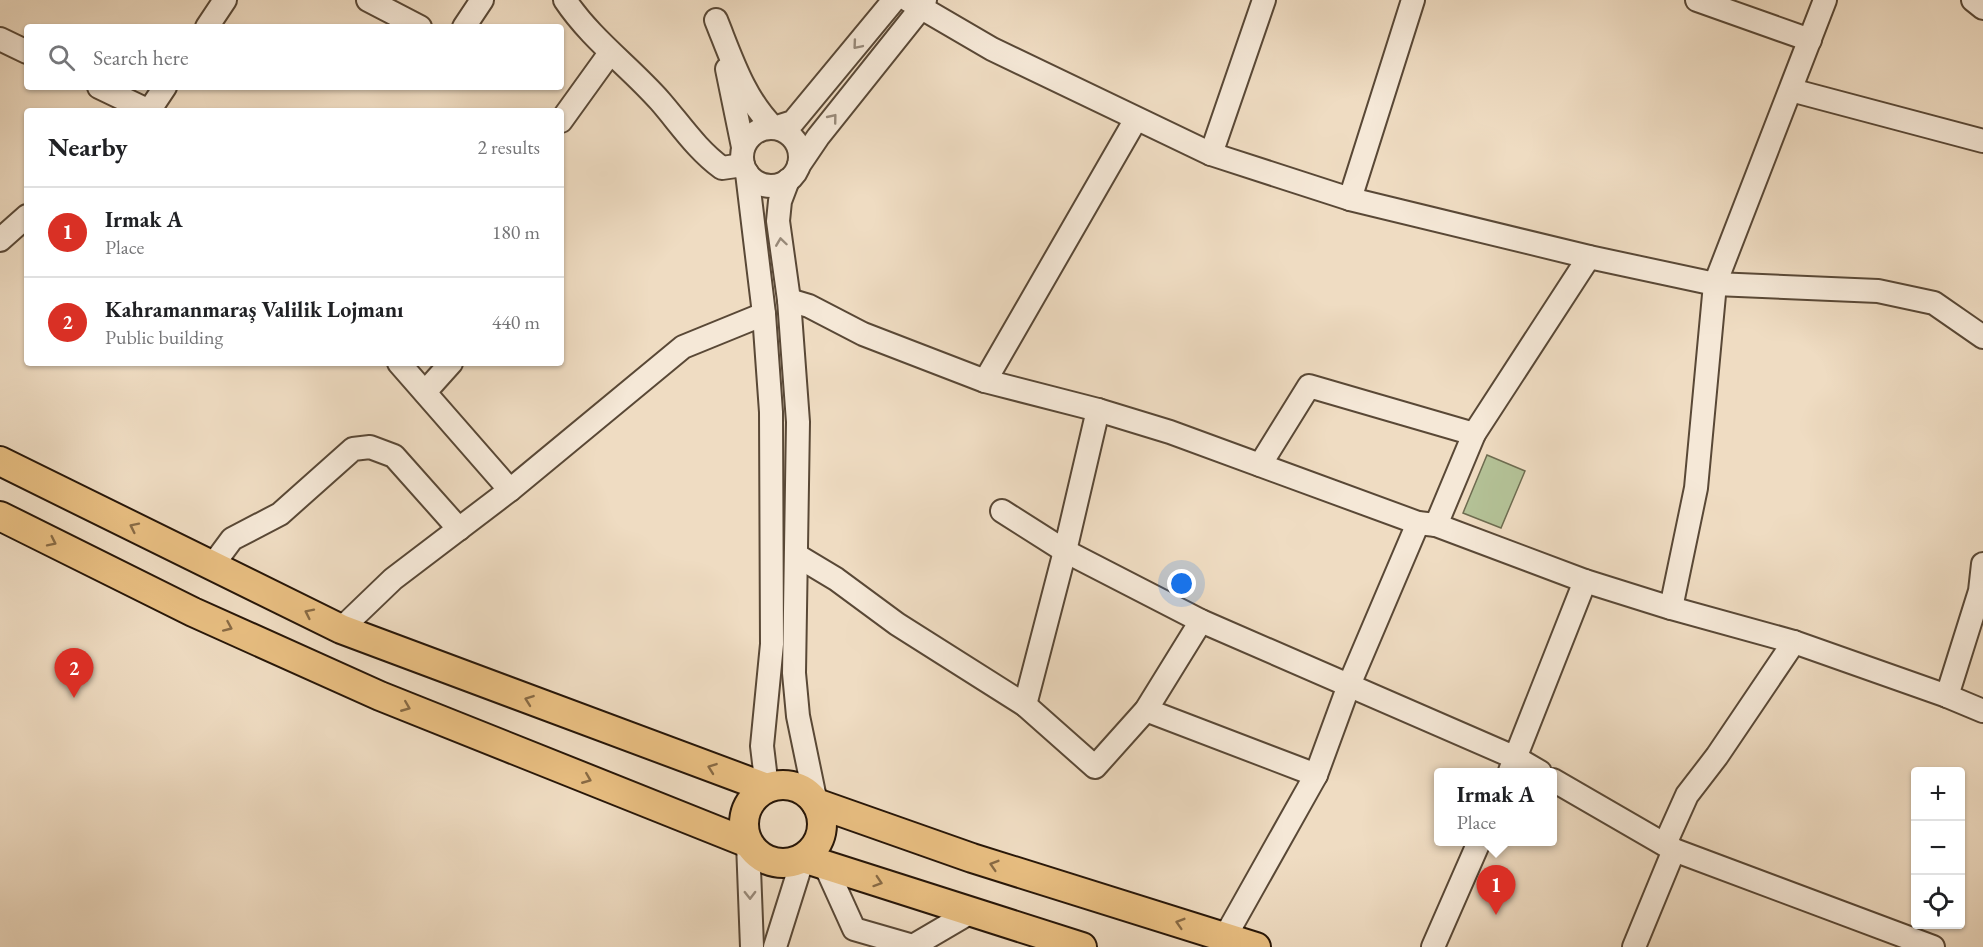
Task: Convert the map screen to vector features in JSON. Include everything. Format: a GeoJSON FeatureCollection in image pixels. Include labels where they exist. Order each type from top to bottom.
{"type":"FeatureCollection","features":[{"type":"Feature","properties":{"kind":"main road"},"geometry":{"type":"LineString","coordinates":[[0,460],[341,629],[767,788]]}},
{"type":"Feature","properties":{"kind":"main road"},"geometry":{"type":"LineString","coordinates":[[0,516],[193,612],[380,696],[748,843]]}},
{"type":"Feature","properties":{"kind":"main road"},"geometry":{"type":"LineString","coordinates":[[1082,947],[814,862],[782,864],[768,861],[757,854],[748,843],[744,830],[744,817],[756,795],[767,788],[779,785],[792,786],[803,791],[816,803],[972,858],[1256,947]]}},
{"type":"Feature","properties":{"kind":"main road"},"geometry":{"type":"LineString","coordinates":[[814,862],[823,822],[816,803]]}},
{"type":"Feature","properties":{"kind":"street"},"geometry":{"type":"LineString","coordinates":[[209,24],[225,0]]}},
{"type":"Feature","properties":{"kind":"street"},"geometry":{"type":"LineString","coordinates":[[368,0],[414,24]]}},
{"type":"Feature","properties":{"kind":"street"},"geometry":{"type":"LineString","coordinates":[[466,24],[482,0]]}},
{"type":"Feature","properties":{"kind":"street"},"geometry":{"type":"LineString","coordinates":[[565,0],[577,17],[610,53],[658,99],[706,156],[722,168],[745,162]]}},
{"type":"Feature","properties":{"kind":"street"},"geometry":{"type":"LineString","coordinates":[[774,128],[793,122],[894,0]]}},
{"type":"Feature","properties":{"kind":"street"},"geometry":{"type":"LineString","coordinates":[[1211,154],[1264,0]]}},
{"type":"Feature","properties":{"kind":"street"},"geometry":{"type":"LineString","coordinates":[[1350,199],[1413,0]]}},
{"type":"Feature","properties":{"kind":"street"},"geometry":{"type":"LineString","coordinates":[[1697,0],[1810,40]]}},
{"type":"Feature","properties":{"kind":"street"},"geometry":{"type":"LineString","coordinates":[[1671,608],[1696,488],[1715,284],[1825,0]]}},
{"type":"Feature","properties":{"kind":"street"},"geometry":{"type":"LineString","coordinates":[[1973,0],[1983,8]]}},
{"type":"Feature","properties":{"kind":"street"},"geometry":{"type":"LineString","coordinates":[[816,803],[798,716],[794,673],[798,422],[789,300],[778,221],[780,201],[794,173],[818,136],[918,3],[992,49],[1211,154],[1350,199],[1589,257],[1715,284],[1878,291],[1934,303],[1983,337]]}},
{"type":"Feature","properties":{"kind":"street"},"geometry":{"type":"LineString","coordinates":[[714,10],[740,80],[761,115],[774,128]]}},
{"type":"Feature","properties":{"kind":"street"},"geometry":{"type":"LineString","coordinates":[[714,10],[745,162],[764,314],[771,412],[772,644],[762,746],[767,788]]}},
{"type":"Feature","properties":{"kind":"street"},"geometry":{"type":"LineString","coordinates":[[0,39],[24,51]]}},
{"type":"Feature","properties":{"kind":"street"},"geometry":{"type":"LineString","coordinates":[[564,117],[610,53]]}},
{"type":"Feature","properties":{"kind":"street"},"geometry":{"type":"LineString","coordinates":[[105,90],[143,108]]}},
{"type":"Feature","properties":{"kind":"street"},"geometry":{"type":"LineString","coordinates":[[151,108],[163,90]]}},
{"type":"Feature","properties":{"kind":"street"},"geometry":{"type":"LineString","coordinates":[[1791,90],[1983,141]]}},
{"type":"Feature","properties":{"kind":"street"},"geometry":{"type":"LineString","coordinates":[[985,381],[1136,119]]}},
{"type":"Feature","properties":{"kind":"street"},"geometry":{"type":"LineString","coordinates":[[764,128],[774,128],[792,137],[798,145],[800,155],[794,173],[780,184],[762,184],[745,162],[748,139],[755,132],[764,128]]}},
{"type":"Feature","properties":{"kind":"street"},"geometry":{"type":"LineString","coordinates":[[1225,937],[1316,775],[1349,685],[1427,524],[1474,434],[1589,257]]}},
{"type":"Feature","properties":{"kind":"street"},"geometry":{"type":"LineString","coordinates":[[789,300],[809,306],[863,334],[985,381],[1098,410],[1170,432],[1585,581],[1671,608],[1794,642],[1983,711]]}},
{"type":"Feature","properties":{"kind":"street"},"geometry":{"type":"LineString","coordinates":[[341,629],[393,579],[510,490],[684,347],[764,314]]}},
{"type":"Feature","properties":{"kind":"street"},"geometry":{"type":"LineString","coordinates":[[402,366],[510,490]]}},
{"type":"Feature","properties":{"kind":"street"},"geometry":{"type":"LineString","coordinates":[[425,392],[448,366]]}},
{"type":"Feature","properties":{"kind":"street"},"geometry":{"type":"LineString","coordinates":[[1260,465],[1309,386],[1474,434]]}},
{"type":"Feature","properties":{"kind":"street"},"geometry":{"type":"LineString","coordinates":[[1025,705],[1065,551],[1098,410]]}},
{"type":"Feature","properties":{"kind":"street"},"geometry":{"type":"LineString","coordinates":[[212,566],[232,539],[280,514],[353,449],[370,447],[394,456],[459,529]]}},
{"type":"Feature","properties":{"kind":"street"},"geometry":{"type":"LineString","coordinates":[[1002,511],[1065,551],[1201,621],[1349,685],[1513,765],[1585,581]]}},
{"type":"Feature","properties":{"kind":"street"},"geometry":{"type":"LineString","coordinates":[[796,555],[836,579],[897,624],[1025,705],[1095,767],[1146,710],[1201,621]]}},
{"type":"Feature","properties":{"kind":"street"},"geometry":{"type":"LineString","coordinates":[[1947,696],[1980,591],[1983,564]]}},
{"type":"Feature","properties":{"kind":"street"},"geometry":{"type":"LineString","coordinates":[[1634,947],[1687,795],[1717,756],[1794,642]]}},
{"type":"Feature","properties":{"kind":"street"},"geometry":{"type":"LineString","coordinates":[[1146,710],[1316,775]]}},
{"type":"Feature","properties":{"kind":"street"},"geometry":{"type":"LineString","coordinates":[[1557,782],[1669,847],[1933,947]]}},
{"type":"Feature","properties":{"kind":"street"},"geometry":{"type":"LineString","coordinates":[[748,843],[752,947]]}},
{"type":"Feature","properties":{"kind":"street"},"geometry":{"type":"LineString","coordinates":[[1433,947],[1477,846]]}},
{"type":"Feature","properties":{"kind":"street"},"geometry":{"type":"LineString","coordinates":[[814,862],[854,929],[913,946],[971,912]]}},
{"type":"Feature","properties":{"kind":"street"},"geometry":{"type":"LineString","coordinates":[[775,947],[814,862]]}},
{"type":"Feature","properties":{"kind":"green space"},"geometry":{"type":"Polygon","coordinates":[[[1487,455],[1525,471],[1501,528],[1463,513],[1487,455]]]}},
{"type":"Feature","properties":{"kind":"place","name":"Kahramanmaraş Valilik Lojmanı"},"geometry":{"type":"Point","coordinates":[74,698]}},
{"type":"Feature","properties":{"kind":"place","name":"Irmak A"},"geometry":{"type":"Point","coordinates":[1496,915]}}]}
